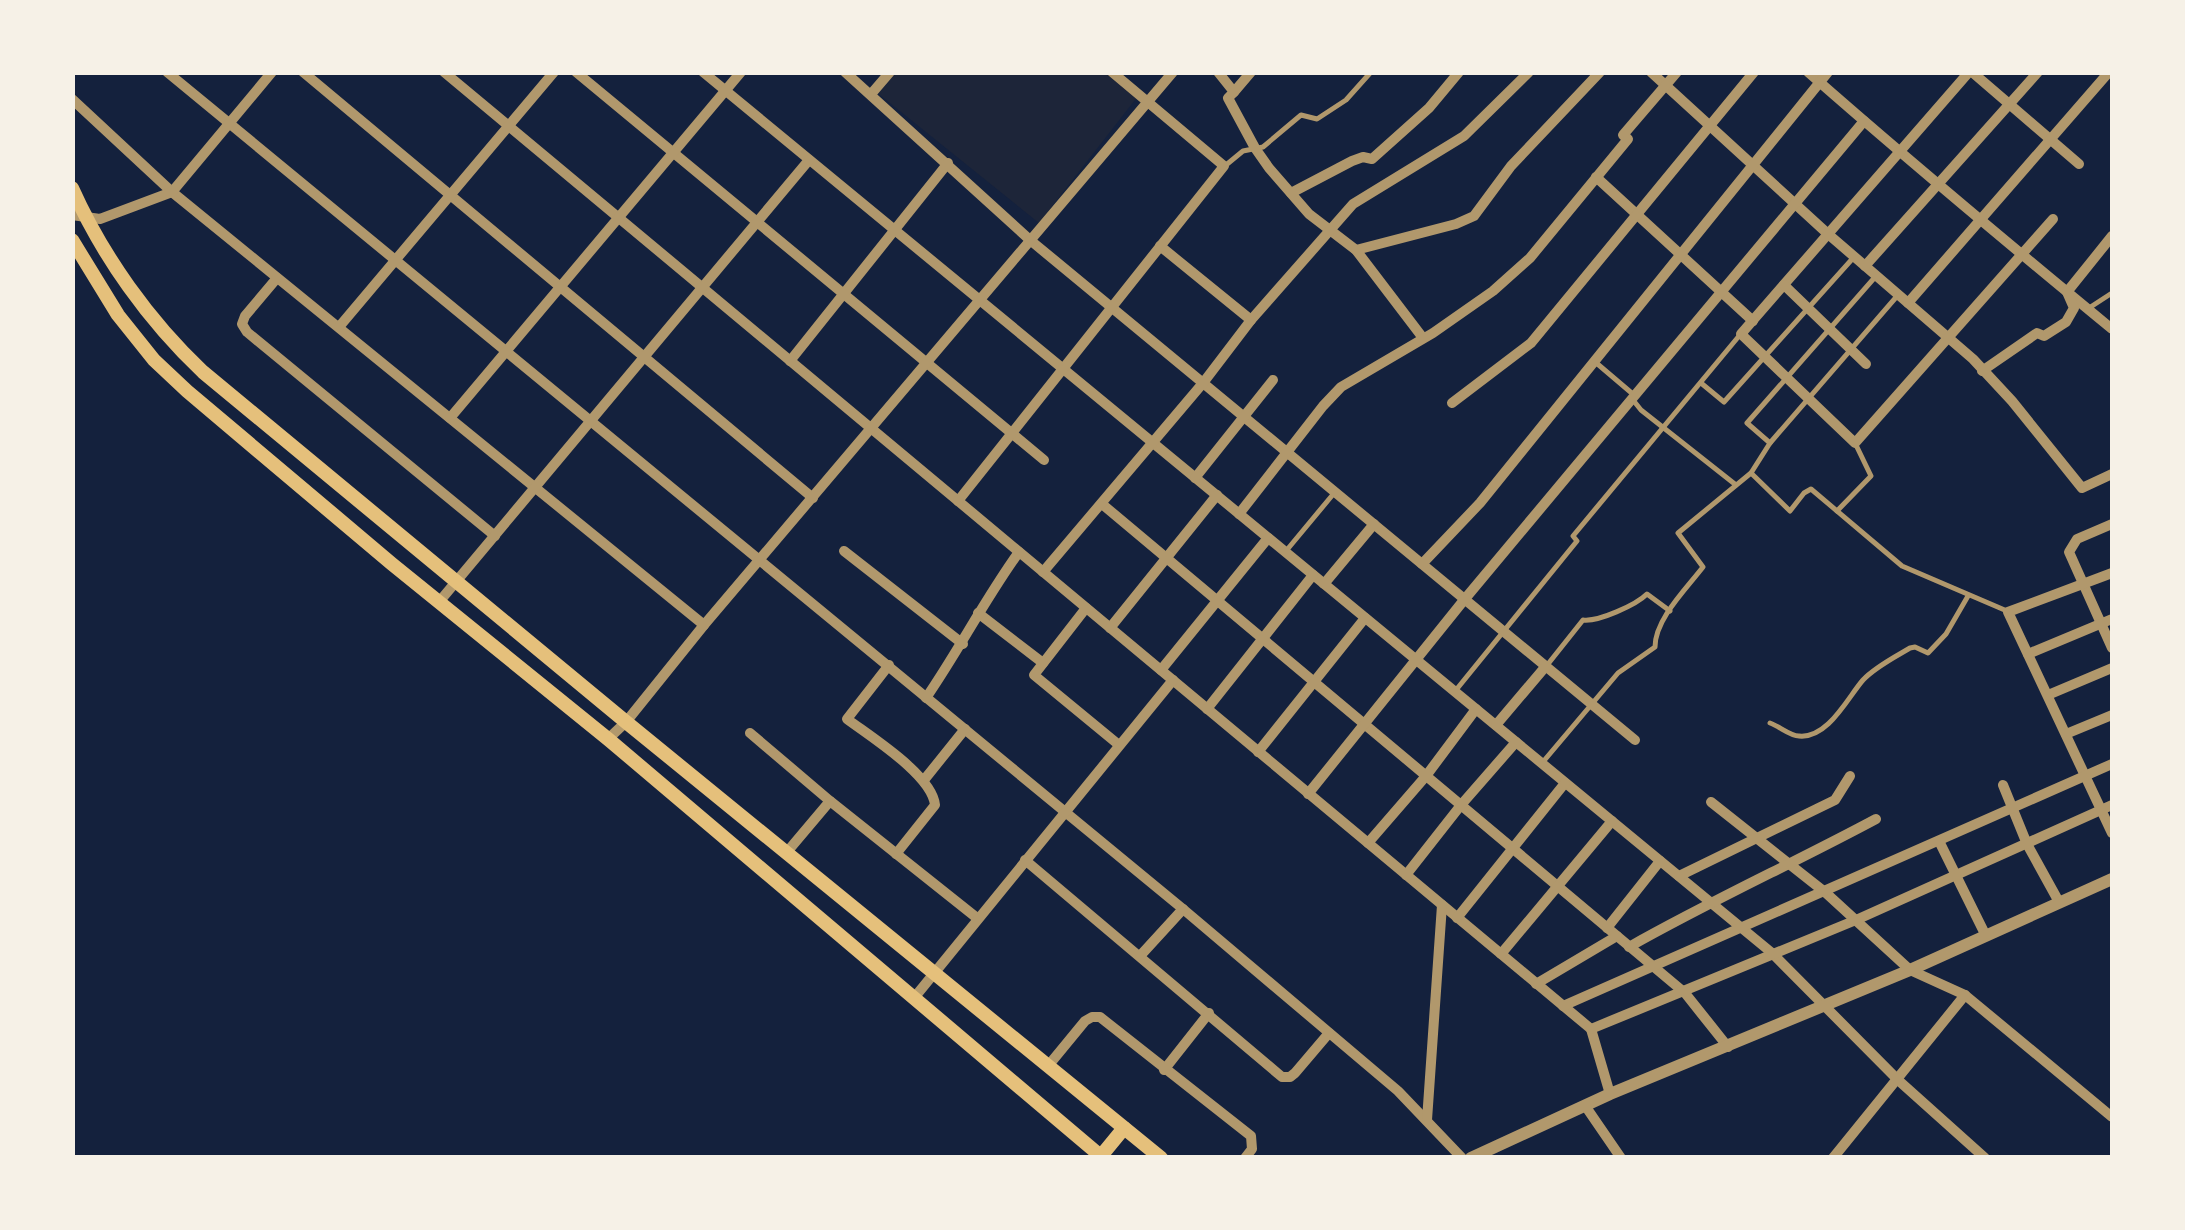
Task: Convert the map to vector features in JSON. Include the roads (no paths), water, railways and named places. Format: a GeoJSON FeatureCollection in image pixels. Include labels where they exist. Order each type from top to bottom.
{"type":"FeatureCollection","features":[{"type":"Feature","properties":{"kind":"main road"},"geometry":{"type":"LineString","coordinates":[[72,188],[79,217],[172,343],[626,722],[1161,1158]]}},
{"type":"Feature","properties":{"kind":"main road"},"geometry":{"type":"LineString","coordinates":[[72,240],[118,315],[154,360],[187,391],[608,739],[1102,1157],[1124,1128]]}},
{"type":"Feature","properties":{"kind":"street"},"geometry":{"type":"LineString","coordinates":[[167,72],[1183,909],[1428,1120],[1462,1158]]}},
{"type":"Feature","properties":{"kind":"street"},"geometry":{"type":"LineString","coordinates":[[79,217],[100,219],[172,192],[272,72]]}},
{"type":"Feature","properties":{"kind":"street"},"geometry":{"type":"LineString","coordinates":[[304,72],[812,498]]}},
{"type":"Feature","properties":{"kind":"street"},"geometry":{"type":"LineString","coordinates":[[444,72],[1591,1029],[1610,1094]]}},
{"type":"Feature","properties":{"kind":"street"},"geometry":{"type":"LineString","coordinates":[[338,327],[554,72]]}},
{"type":"Feature","properties":{"kind":"street"},"geometry":{"type":"LineString","coordinates":[[576,72],[1044,460]]}},
{"type":"Feature","properties":{"kind":"street"},"geometry":{"type":"LineString","coordinates":[[703,72],[1772,953],[1898,1080],[1984,1158]]}},
{"type":"Feature","properties":{"kind":"street"},"geometry":{"type":"LineString","coordinates":[[450,418],[741,72]]}},
{"type":"Feature","properties":{"kind":"street"},"geometry":{"type":"LineString","coordinates":[[846,72],[1030,240],[1635,740]]}},
{"type":"Feature","properties":{"kind":"street"},"geometry":{"type":"LineString","coordinates":[[872,94],[890,72]]}},
{"type":"Feature","properties":{"kind":"street"},"geometry":{"type":"LineString","coordinates":[[958,501],[1224,166],[1112,72]]}},
{"type":"Feature","properties":{"kind":"street"},"geometry":{"type":"LineString","coordinates":[[608,739],[1173,72]]}},
{"type":"Feature","properties":{"kind":"street"},"geometry":{"type":"LineString","coordinates":[[1218,72],[1234,92]]}},
{"type":"Feature","properties":{"kind":"street"},"geometry":{"type":"LineString","coordinates":[[1251,72],[1228,98],[1255,148],[1290,193],[1330,232],[1356,250],[1423,338]]}},
{"type":"Feature","properties":{"kind":"street"},"geometry":{"type":"LineString","coordinates":[[1290,193],[1352,160],[1363,156],[1372,159],[1429,108],[1459,72]]}},
{"type":"Feature","properties":{"kind":"street"},"geometry":{"type":"LineString","coordinates":[[1043,572],[1203,383],[1251,320],[1353,204],[1464,136],[1528,72]]}},
{"type":"Feature","properties":{"kind":"street"},"geometry":{"type":"LineString","coordinates":[[1356,250],[1474,216],[1512,166],[1600,72]]}},
{"type":"Feature","properties":{"kind":"street"},"geometry":{"type":"LineString","coordinates":[[1651,72],[1947,337],[2012,402],[2082,488],[2112,474]]}},
{"type":"Feature","properties":{"kind":"street"},"geometry":{"type":"LineString","coordinates":[[1239,514],[1341,388],[1494,292],[1530,258],[1628,139],[1623,135],[1678,72]]}},
{"type":"Feature","properties":{"kind":"street"},"geometry":{"type":"LineString","coordinates":[[1452,403],[1532,343],[1754,72]]}},
{"type":"Feature","properties":{"kind":"street"},"geometry":{"type":"LineString","coordinates":[[1808,72],[1938,181],[1978,220],[2112,329]]}},
{"type":"Feature","properties":{"kind":"street"},"geometry":{"type":"LineString","coordinates":[[1422,564],[1480,503],[1828,72]]}},
{"type":"Feature","properties":{"kind":"street"},"geometry":{"type":"LineString","coordinates":[[2053,219],[1855,443],[1742,334],[1971,72],[2079,164]]}},
{"type":"Feature","properties":{"kind":"street"},"geometry":{"type":"LineString","coordinates":[[1864,266],[2038,72]]}},
{"type":"Feature","properties":{"kind":"street"},"geometry":{"type":"LineString","coordinates":[[1908,303],[2109,72]]}},
{"type":"Feature","properties":{"kind":"street"},"geometry":{"type":"LineString","coordinates":[[72,100],[172,192],[704,626]]}},
{"type":"Feature","properties":{"kind":"street"},"geometry":{"type":"LineString","coordinates":[[1308,794],[1464,600],[1864,120]]}},
{"type":"Feature","properties":{"kind":"street"},"geometry":{"type":"LineString","coordinates":[[440,602],[809,160]]}},
{"type":"Feature","properties":{"kind":"street"},"geometry":{"type":"LineString","coordinates":[[790,361],[948,163]]}},
{"type":"Feature","properties":{"kind":"street"},"geometry":{"type":"LineString","coordinates":[[1596,178],[1753,321]]}},
{"type":"Feature","properties":{"kind":"street"},"geometry":{"type":"LineString","coordinates":[[2068,292],[2112,236]]}},
{"type":"Feature","properties":{"kind":"street"},"geometry":{"type":"LineString","coordinates":[[1160,246],[1251,320]]}},
{"type":"Feature","properties":{"kind":"street"},"geometry":{"type":"LineString","coordinates":[[277,278],[244,316],[242,324],[247,332],[494,536]]}},
{"type":"Feature","properties":{"kind":"street"},"geometry":{"type":"LineString","coordinates":[[1784,285],[1866,364]]}},
{"type":"Feature","properties":{"kind":"street"},"geometry":{"type":"LineString","coordinates":[[1982,371],[2037,333],[2044,336],[2066,322],[2074,308],[2068,292]]}},
{"type":"Feature","properties":{"kind":"street"},"geometry":{"type":"LineString","coordinates":[[1195,478],[1274,380]]}},
{"type":"Feature","properties":{"kind":"street"},"geometry":{"type":"LineString","coordinates":[[1110,628],[1217,495]]}},
{"type":"Feature","properties":{"kind":"street"},"geometry":{"type":"LineString","coordinates":[[1102,504],[1684,993],[1728,1046]]}},
{"type":"Feature","properties":{"kind":"street"},"geometry":{"type":"LineString","coordinates":[[1324,584],[1374,524]]}},
{"type":"Feature","properties":{"kind":"street"},"geometry":{"type":"LineString","coordinates":[[2112,524],[2077,539],[2069,548],[2112,648]]}},
{"type":"Feature","properties":{"kind":"street"},"geometry":{"type":"LineString","coordinates":[[1161,670],[1268,538]]}},
{"type":"Feature","properties":{"kind":"street"},"geometry":{"type":"LineString","coordinates":[[844,551],[963,644]]}},
{"type":"Feature","properties":{"kind":"street"},"geometry":{"type":"LineString","coordinates":[[926,698],[1019,552]]}},
{"type":"Feature","properties":{"kind":"street"},"geometry":{"type":"LineString","coordinates":[[2112,573],[2008,612],[2086,776],[2107,808],[2112,833]]}},
{"type":"Feature","properties":{"kind":"street"},"geometry":{"type":"LineString","coordinates":[[1208,709],[1313,575]]}},
{"type":"Feature","properties":{"kind":"street"},"geometry":{"type":"LineString","coordinates":[[1086,608],[1034,675],[1119,745]]}},
{"type":"Feature","properties":{"kind":"street"},"geometry":{"type":"LineString","coordinates":[[978,613],[1043,663]]}},
{"type":"Feature","properties":{"kind":"street"},"geometry":{"type":"LineString","coordinates":[[1258,752],[1366,618]]}},
{"type":"Feature","properties":{"kind":"street"},"geometry":{"type":"LineString","coordinates":[[2028,654],[2112,620]]}},
{"type":"Feature","properties":{"kind":"street"},"geometry":{"type":"LineString","coordinates":[[889,664],[847,719],[924,780],[934,795],[935,805],[896,854]]}},
{"type":"Feature","properties":{"kind":"street"},"geometry":{"type":"LineString","coordinates":[[1496,725],[1546,666]]}},
{"type":"Feature","properties":{"kind":"street"},"geometry":{"type":"LineString","coordinates":[[2048,695],[2112,668]]}},
{"type":"Feature","properties":{"kind":"street"},"geometry":{"type":"LineString","coordinates":[[914,998],[1173,680]]}},
{"type":"Feature","properties":{"kind":"street"},"geometry":{"type":"LineString","coordinates":[[1368,844],[1476,709]]}},
{"type":"Feature","properties":{"kind":"street"},"geometry":{"type":"LineString","coordinates":[[2066,734],[2112,714]]}},
{"type":"Feature","properties":{"kind":"street"},"geometry":{"type":"LineString","coordinates":[[924,780],[965,729]]}},
{"type":"Feature","properties":{"kind":"street"},"geometry":{"type":"LineString","coordinates":[[750,734],[976,918]]}},
{"type":"Feature","properties":{"kind":"street"},"geometry":{"type":"LineString","coordinates":[[1406,875],[1460,805],[1516,742]]}},
{"type":"Feature","properties":{"kind":"street"},"geometry":{"type":"LineString","coordinates":[[1563,1006],[2112,764]]}},
{"type":"Feature","properties":{"kind":"street"},"geometry":{"type":"LineString","coordinates":[[1679,876],[1836,800],[1850,776]]}},
{"type":"Feature","properties":{"kind":"street"},"geometry":{"type":"LineString","coordinates":[[1457,918],[1565,782]]}},
{"type":"Feature","properties":{"kind":"street"},"geometry":{"type":"LineString","coordinates":[[2003,785],[2027,844],[2059,902]]}},
{"type":"Feature","properties":{"kind":"street"},"geometry":{"type":"LineString","coordinates":[[787,852],[830,802]]}},
{"type":"Feature","properties":{"kind":"street"},"geometry":{"type":"LineString","coordinates":[[1711,802],[1826,892],[1910,970],[1965,996],[2112,1117]]}},
{"type":"Feature","properties":{"kind":"street"},"geometry":{"type":"LineString","coordinates":[[1591,1029],[1856,920],[2107,808]]}},
{"type":"Feature","properties":{"kind":"street"},"geometry":{"type":"LineString","coordinates":[[1630,947],[1876,819]]}},
{"type":"Feature","properties":{"kind":"street"},"geometry":{"type":"LineString","coordinates":[[1501,954],[1612,821]]}},
{"type":"Feature","properties":{"kind":"street"},"geometry":{"type":"LineString","coordinates":[[1938,841],[1985,934]]}},
{"type":"Feature","properties":{"kind":"street"},"geometry":{"type":"LineString","coordinates":[[1025,860],[1282,1077],[1290,1078],[1328,1033]]}},
{"type":"Feature","properties":{"kind":"street"},"geometry":{"type":"LineString","coordinates":[[1607,928],[1660,860]]}},
{"type":"Feature","properties":{"kind":"street"},"geometry":{"type":"LineString","coordinates":[[1470,1158],[2112,879]]}},
{"type":"Feature","properties":{"kind":"street"},"geometry":{"type":"LineString","coordinates":[[1428,1120],[1442,905]]}},
{"type":"Feature","properties":{"kind":"street"},"geometry":{"type":"LineString","coordinates":[[1140,956],[1183,909]]}},
{"type":"Feature","properties":{"kind":"street"},"geometry":{"type":"LineString","coordinates":[[1536,984],[1617,936]]}},
{"type":"Feature","properties":{"kind":"street"},"geometry":{"type":"LineString","coordinates":[[1833,1158],[1965,996]]}},
{"type":"Feature","properties":{"kind":"street"},"geometry":{"type":"LineString","coordinates":[[1164,1070],[1208,1013]]}},
{"type":"Feature","properties":{"kind":"street"},"geometry":{"type":"LineString","coordinates":[[1048,1066],[1085,1021],[1100,1017],[1251,1136],[1252,1149],[1245,1158]]}},
{"type":"Feature","properties":{"kind":"street"},"geometry":{"type":"LineString","coordinates":[[1586,1107],[1620,1158]]}},
{"type":"Feature","properties":{"kind":"lane"},"geometry":{"type":"LineString","coordinates":[[1224,166],[1243,151],[1263,147],[1301,115],[1317,119],[1346,100],[1372,72]]}},
{"type":"Feature","properties":{"kind":"lane"},"geometry":{"type":"LineString","coordinates":[[1701,383],[1724,402],[1854,256]]}},
{"type":"Feature","properties":{"kind":"lane"},"geometry":{"type":"LineString","coordinates":[[1770,444],[1747,423],[1876,276]]}},
{"type":"Feature","properties":{"kind":"lane"},"geometry":{"type":"LineString","coordinates":[[2089,308],[2112,293]]}},
{"type":"Feature","properties":{"kind":"lane"},"geometry":{"type":"LineString","coordinates":[[1542,763],[1618,673],[1655,647],[1655,638],[1670,611],[1703,566],[1678,533],[1751,473],[1770,444],[1898,295]]}},
{"type":"Feature","properties":{"kind":"lane"},"geometry":{"type":"LineString","coordinates":[[1455,692],[1577,541],[1572,536],[1742,334]]}},
{"type":"Feature","properties":{"kind":"lane"},"geometry":{"type":"LineString","coordinates":[[1594,362],[1663,428],[1736,485]]}},
{"type":"Feature","properties":{"kind":"lane"},"geometry":{"type":"LineString","coordinates":[[1838,511],[1871,476],[1855,443]]}},
{"type":"Feature","properties":{"kind":"lane"},"geometry":{"type":"LineString","coordinates":[[1751,473],[1790,511],[1808,489],[1902,566],[2008,612]]}},
{"type":"Feature","properties":{"kind":"lane"},"geometry":{"type":"LineString","coordinates":[[1285,552],[1335,492]]}},
{"type":"Feature","properties":{"kind":"lane"},"geometry":{"type":"LineString","coordinates":[[1546,666],[1583,620],[1596,622],[1622,607],[1636,605],[1647,594],[1670,611]]}},
{"type":"Feature","properties":{"kind":"lane"},"geometry":{"type":"LineString","coordinates":[[1770,723],[1796,737],[1823,726],[1841,713],[1864,678],[1910,648],[1928,653],[1939,644],[1968,596]]}}]}
